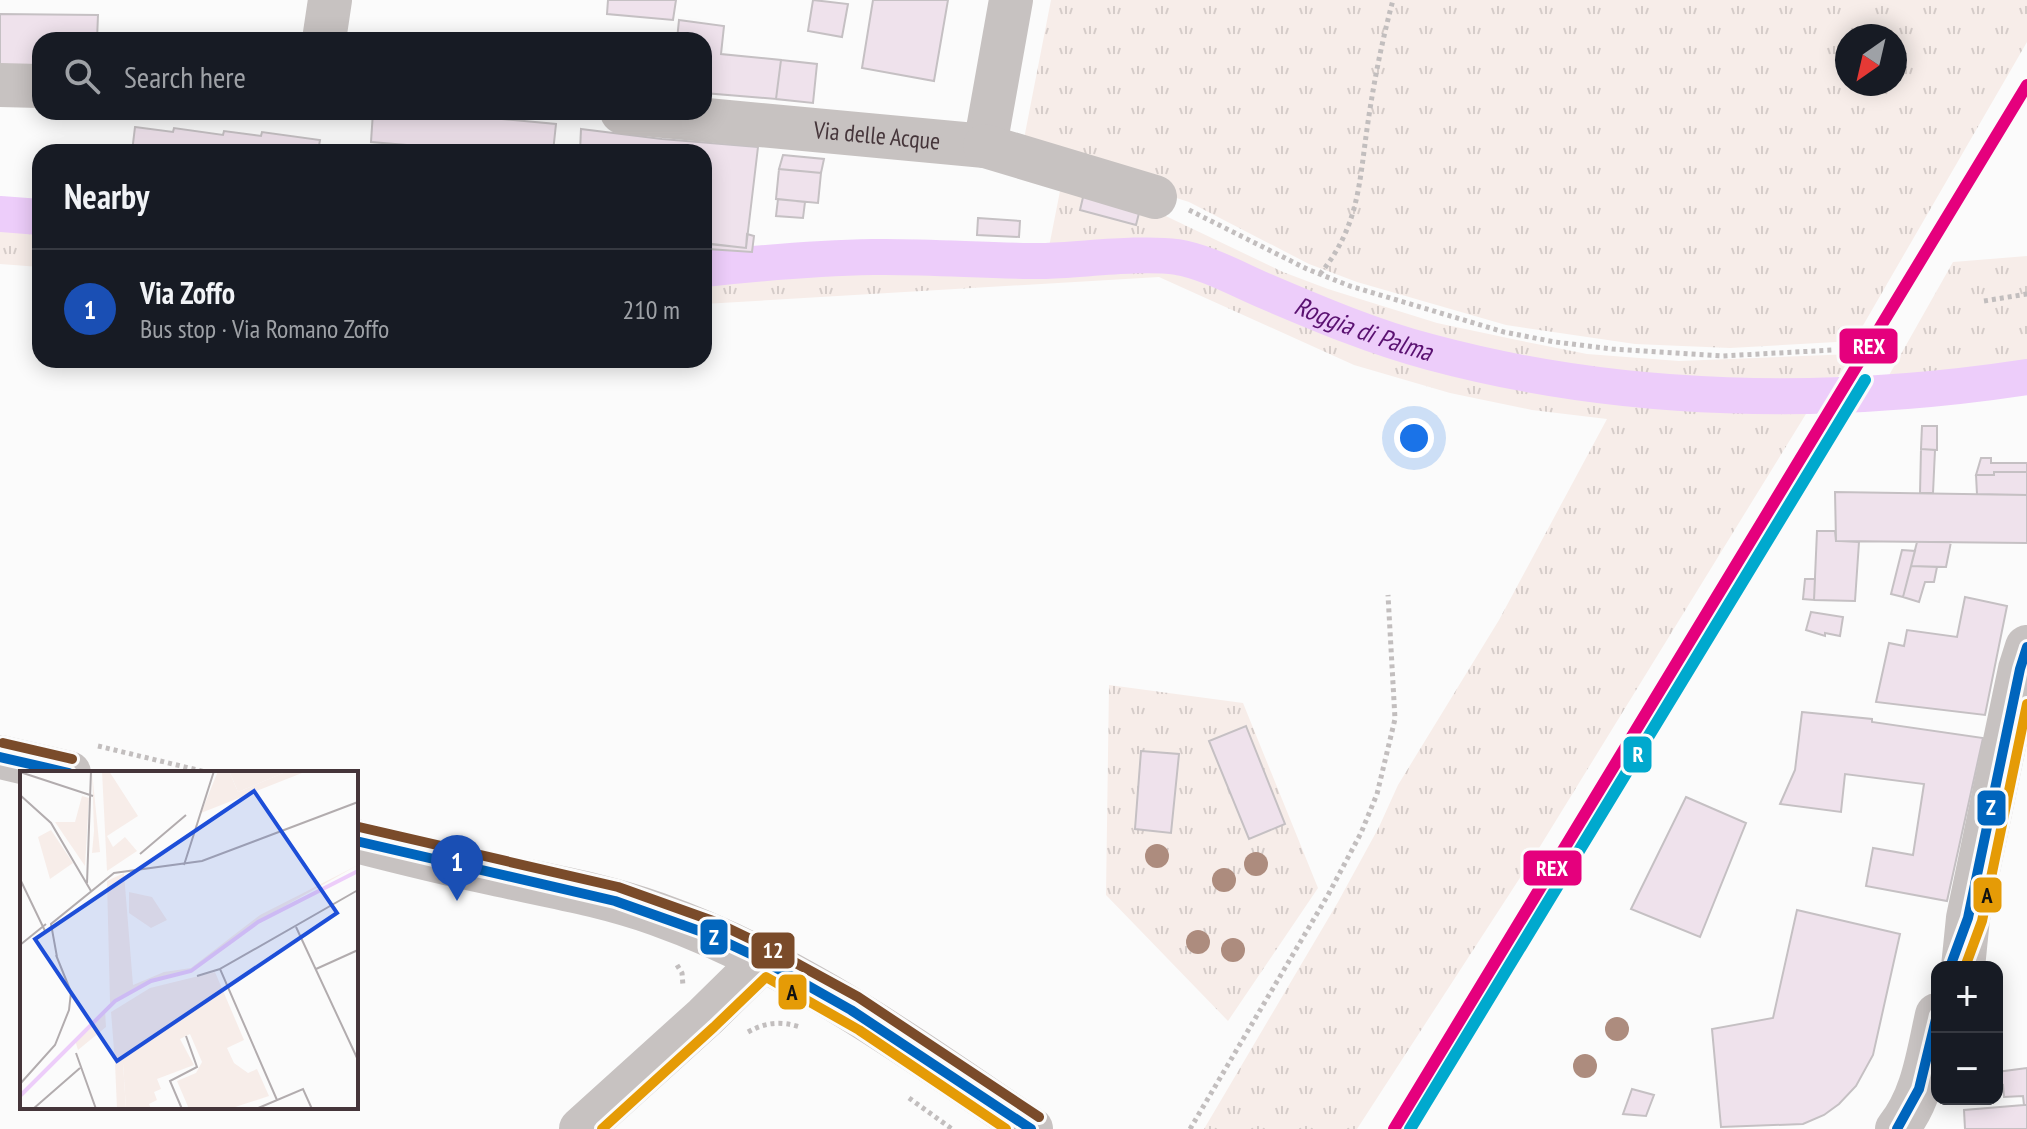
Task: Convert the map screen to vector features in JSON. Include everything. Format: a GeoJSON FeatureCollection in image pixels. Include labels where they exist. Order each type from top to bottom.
{"type":"FeatureCollection","features":[{"type":"Feature","properties":{"kind":"street"},"geometry":{"type":"LineString","coordinates":[[325,32],[330,0]]}},
{"type":"Feature","properties":{"kind":"street"},"geometry":{"type":"LineString","coordinates":[[985,146],[1011,0]]}},
{"type":"Feature","properties":{"kind":"street"},"geometry":{"type":"LineString","coordinates":[[0,85],[32,86]]}},
{"type":"Feature","properties":{"kind":"street","name":"Via delle Acque"},"geometry":{"type":"LineString","coordinates":[[707,120],[985,146],[1155,197]]}},
{"type":"Feature","properties":{"kind":"street"},"geometry":{"type":"LineString","coordinates":[[1964,961],[1968,918],[2027,647]]}},
{"type":"Feature","properties":{"kind":"street"},"geometry":{"type":"LineString","coordinates":[[0,757],[80,759]]}},
{"type":"Feature","properties":{"kind":"street"},"geometry":{"type":"LineString","coordinates":[[358,841],[488,873],[754,969],[803,980],[884,1030],[1031,1129]]}},
{"type":"Feature","properties":{"kind":"street"},"geometry":{"type":"LineString","coordinates":[[1952,961],[1968,918]]}},
{"type":"Feature","properties":{"kind":"street"},"geometry":{"type":"LineString","coordinates":[[581,1129],[754,969]]}},
{"type":"Feature","properties":{"kind":"street"},"geometry":{"type":"LineString","coordinates":[[754,969],[848,1037],[987,1129]]}},
{"type":"Feature","properties":{"kind":"street"},"geometry":{"type":"LineString","coordinates":[[1897,1129],[1913,1104],[1922,1081],[1933,1033]]}},
{"type":"Feature","properties":{"kind":"street"},"geometry":{"type":"LineString","coordinates":[[1927,1129],[1936,1105]]}},
{"type":"Feature","properties":{"kind":"path"},"geometry":{"type":"LineString","coordinates":[[1320,274],[1337,254],[1350,228],[1362,177],[1379,50],[1393,0]]}},
{"type":"Feature","properties":{"kind":"path"},"geometry":{"type":"LineString","coordinates":[[1155,197],[1189,209],[1320,274],[1394,300],[1504,332],[1555,342],[1722,356],[1833,350]]}},
{"type":"Feature","properties":{"kind":"path"},"geometry":{"type":"LineString","coordinates":[[1984,301],[2027,294]]}},
{"type":"Feature","properties":{"kind":"path"},"geometry":{"type":"LineString","coordinates":[[1190,1129],[1328,895],[1361,833],[1377,794],[1395,719],[1388,595]]}},
{"type":"Feature","properties":{"kind":"path"},"geometry":{"type":"LineString","coordinates":[[80,759],[191,771]]}},
{"type":"Feature","properties":{"kind":"path"},"geometry":{"type":"LineString","coordinates":[[739,1036],[769,1024],[784,1022],[802,1028]]}},
{"type":"Feature","properties":{"kind":"path"},"geometry":{"type":"LineString","coordinates":[[908,1097],[952,1129]]}},
{"type":"Feature","properties":{"kind":"green space"},"geometry":{"type":"Polygon","coordinates":[[[1051,0],[2027,0],[2027,42],[1854,341],[1730,348],[1635,344],[1506,325],[1357,282],[1309,264],[1189,202],[1022,149],[1051,0]]]}},
{"type":"Feature","properties":{"kind":"green space"},"geometry":{"type":"Polygon","coordinates":[[[1061,186],[1149,208],[1283,272],[1328,289],[1437,323],[1517,340],[1587,354],[1679,361],[1853,354],[1838,377],[1784,382],[1644,379],[1538,364],[1462,348],[1317,303],[1208,256],[1177,247],[1048,252],[1061,186]]]}},
{"type":"Feature","properties":{"kind":"green space"},"geometry":{"type":"Polygon","coordinates":[[[0,223],[32,226],[32,266],[0,264],[0,223]]]}},
{"type":"Feature","properties":{"kind":"green space"},"geometry":{"type":"Polygon","coordinates":[[[2027,256],[2027,362],[1888,377],[1953,262],[2027,256]]]}},
{"type":"Feature","properties":{"kind":"green space"},"geometry":{"type":"Polygon","coordinates":[[[1169,264],[1426,363],[1593,394],[1823,400],[1818,407],[1809,409],[1536,853],[1357,1129],[1204,1129],[1338,902],[1398,785],[1499,620],[1607,419],[1532,410],[1450,393],[1354,365],[1159,277],[712,304],[712,275],[1169,264]]]}},
{"type":"Feature","properties":{"kind":"green space"},"geometry":{"type":"Polygon","coordinates":[[[1109,685],[1243,703],[1318,888],[1228,1021],[1106,895],[1109,685]]]}},
{"type":"Feature","properties":{"kind":"building"},"geometry":{"type":"Polygon","coordinates":[[[608,0],[676,0],[673,20],[607,14],[608,0]]]}},
{"type":"Feature","properties":{"kind":"building"},"geometry":{"type":"Polygon","coordinates":[[[813,0],[848,4],[842,37],[808,31],[813,0]]]}},
{"type":"Feature","properties":{"kind":"building"},"geometry":{"type":"Polygon","coordinates":[[[873,0],[948,0],[934,81],[862,68],[873,0]]]}},
{"type":"Feature","properties":{"kind":"building"},"geometry":{"type":"Polygon","coordinates":[[[0,14],[98,15],[97,32],[32,32],[32,71],[0,71],[0,14]]]}},
{"type":"Feature","properties":{"kind":"building"},"geometry":{"type":"Polygon","coordinates":[[[679,20],[724,26],[721,54],[781,60],[776,99],[712,94],[712,32],[678,32],[679,20]]]}},
{"type":"Feature","properties":{"kind":"building"},"geometry":{"type":"Polygon","coordinates":[[[781,60],[817,64],[813,103],[776,99],[781,60]]]}},
{"type":"Feature","properties":{"kind":"building"},"geometry":{"type":"Polygon","coordinates":[[[372,120],[513,120],[556,124],[554,144],[371,142],[372,120]]]}},
{"type":"Feature","properties":{"kind":"building"},"geometry":{"type":"Polygon","coordinates":[[[135,127],[173,132],[174,128],[223,135],[224,131],[261,136],[262,132],[320,140],[319,144],[133,144],[135,127]]]}},
{"type":"Feature","properties":{"kind":"building"},"geometry":{"type":"Polygon","coordinates":[[[581,129],[758,147],[746,248],[712,244],[712,144],[580,144],[581,129]]]}},
{"type":"Feature","properties":{"kind":"building"},"geometry":{"type":"Polygon","coordinates":[[[783,155],[824,159],[821,173],[779,169],[783,155]]]}},
{"type":"Feature","properties":{"kind":"building"},"geometry":{"type":"Polygon","coordinates":[[[779,169],[821,173],[818,203],[776,199],[779,169]]]}},
{"type":"Feature","properties":{"kind":"building"},"geometry":{"type":"Polygon","coordinates":[[[1084,193],[1140,209],[1136,225],[1080,210],[1084,193]]]}},
{"type":"Feature","properties":{"kind":"building"},"geometry":{"type":"Polygon","coordinates":[[[778,199],[805,202],[803,218],[776,216],[778,199]]]}},
{"type":"Feature","properties":{"kind":"building"},"geometry":{"type":"Polygon","coordinates":[[[978,218],[1020,221],[1019,237],[977,235],[978,218]]]}},
{"type":"Feature","properties":{"kind":"building"},"geometry":{"type":"Polygon","coordinates":[[[747,234],[754,236],[752,252],[712,249],[712,244],[746,248],[747,234]]]}},
{"type":"Feature","properties":{"kind":"building"},"geometry":{"type":"Polygon","coordinates":[[[1922,426],[1937,426],[1937,450],[1921,449],[1922,426]]]}},
{"type":"Feature","properties":{"kind":"building"},"geometry":{"type":"Polygon","coordinates":[[[1921,449],[1935,450],[1933,493],[1920,493],[1921,449]]]}},
{"type":"Feature","properties":{"kind":"building"},"geometry":{"type":"Polygon","coordinates":[[[1981,458],[1991,458],[1991,463],[2027,463],[2027,472],[1976,475],[1981,458]]]}},
{"type":"Feature","properties":{"kind":"building"},"geometry":{"type":"Polygon","coordinates":[[[1994,472],[2027,472],[2027,495],[1977,494],[1976,475],[1994,475],[1994,472]]]}},
{"type":"Feature","properties":{"kind":"building"},"geometry":{"type":"Polygon","coordinates":[[[1835,492],[2027,495],[2027,543],[1836,541],[1835,492]]]}},
{"type":"Feature","properties":{"kind":"building"},"geometry":{"type":"Polygon","coordinates":[[[1817,531],[1835,531],[1836,541],[1859,542],[1855,601],[1814,600],[1817,531]]]}},
{"type":"Feature","properties":{"kind":"building"},"geometry":{"type":"Polygon","coordinates":[[[1917,542],[1951,542],[1946,567],[1911,566],[1917,542]]]}},
{"type":"Feature","properties":{"kind":"building"},"geometry":{"type":"Polygon","coordinates":[[[1902,550],[1915,551],[1903,597],[1891,594],[1902,550]]]}},
{"type":"Feature","properties":{"kind":"building"},"geometry":{"type":"Polygon","coordinates":[[[1911,566],[1937,567],[1934,582],[1925,582],[1919,602],[1903,597],[1911,566]]]}},
{"type":"Feature","properties":{"kind":"building"},"geometry":{"type":"Polygon","coordinates":[[[1805,579],[1815,579],[1814,600],[1803,599],[1805,579]]]}},
{"type":"Feature","properties":{"kind":"building"},"geometry":{"type":"Polygon","coordinates":[[[1965,597],[2007,606],[1985,715],[1876,702],[1889,643],[1904,646],[1907,630],[1957,637],[1965,597]]]}},
{"type":"Feature","properties":{"kind":"building"},"geometry":{"type":"Polygon","coordinates":[[[1811,612],[1843,617],[1840,636],[1825,633],[1825,636],[1806,630],[1811,612]]]}},
{"type":"Feature","properties":{"kind":"building"},"geometry":{"type":"Polygon","coordinates":[[[1802,712],[1872,719],[1872,722],[1983,738],[1947,901],[1866,886],[1873,848],[1913,855],[1924,784],[1845,774],[1841,812],[1780,804],[1795,770],[1802,712]]]}},
{"type":"Feature","properties":{"kind":"building"},"geometry":{"type":"Polygon","coordinates":[[[1246,726],[1285,824],[1249,839],[1209,741],[1246,726]]]}},
{"type":"Feature","properties":{"kind":"building"},"geometry":{"type":"Polygon","coordinates":[[[1141,751],[1179,754],[1171,833],[1135,829],[1141,751]]]}},
{"type":"Feature","properties":{"kind":"building"},"geometry":{"type":"Polygon","coordinates":[[[1686,797],[1746,823],[1700,937],[1631,909],[1686,797]]]}},
{"type":"Feature","properties":{"kind":"building"},"geometry":{"type":"Polygon","coordinates":[[[1797,910],[1900,934],[1873,1055],[1856,1086],[1824,1115],[1803,1124],[1721,1127],[1712,1029],[1773,1018],[1797,910]]]}},
{"type":"Feature","properties":{"kind":"building"},"geometry":{"type":"Polygon","coordinates":[[[2027,1068],[2027,1105],[2024,1105],[2023,1096],[2004,1097],[2003,1071],[2027,1068]]]}},
{"type":"Feature","properties":{"kind":"building"},"geometry":{"type":"Polygon","coordinates":[[[1632,1089],[1654,1095],[1646,1116],[1623,1114],[1632,1089]]]}},
{"type":"Feature","properties":{"kind":"building"},"geometry":{"type":"Polygon","coordinates":[[[2027,1105],[2027,1129],[1965,1129],[1964,1110],[2027,1105]]]}},
{"type":"Feature","properties":{"kind":"waterway","name":"Roggia di Palma"},"geometry":{"type":"LineString","coordinates":[[0,214],[32,216]]}},
{"type":"Feature","properties":{"kind":"waterway","name":"Roggia di Palma"},"geometry":{"type":"LineString","coordinates":[[712,268],[852,258],[1042,261],[1128,256],[1177,257],[1211,267],[1326,316],[1409,346],[1503,369],[1577,382],[1652,391],[1802,396],[1953,387],[2027,377]]}},
{"type":"Feature","properties":{"kind":"transit line","name":"REX"},"geometry":{"type":"LineString","coordinates":[[1394,1129],[2027,85]]}},
{"type":"Feature","properties":{"kind":"transit line","name":"R"},"geometry":{"type":"LineString","coordinates":[[1410,1129],[1865,380]]}},
{"type":"Feature","properties":{"kind":"transit line","name":"Z"},"geometry":{"type":"LineString","coordinates":[[1952,961],[1968,918],[2027,647]]}},
{"type":"Feature","properties":{"kind":"transit line","name":"A"},"geometry":{"type":"LineString","coordinates":[[1967,961],[1982,921],[2027,704]]}},
{"type":"Feature","properties":{"kind":"transit line","name":"12"},"geometry":{"type":"LineString","coordinates":[[3,743],[72,759]]}},
{"type":"Feature","properties":{"kind":"transit line","name":"Z"},"geometry":{"type":"LineString","coordinates":[[0,757],[60,771]]}},
{"type":"Feature","properties":{"kind":"transit line","name":"12"},"geometry":{"type":"LineString","coordinates":[[359,827],[618,887],[713,921],[858,997],[1039,1117]]}},
{"type":"Feature","properties":{"kind":"transit line","name":"Z"},"geometry":{"type":"LineString","coordinates":[[358,841],[615,901],[708,934],[757,957],[851,1010],[1031,1129]]}},
{"type":"Feature","properties":{"kind":"transit line","name":"A"},"geometry":{"type":"LineString","coordinates":[[602,1129],[766,977],[859,1030],[1006,1129]]}},
{"type":"Feature","properties":{"kind":"transit line","name":"Z"},"geometry":{"type":"LineString","coordinates":[[1897,1129],[1919,1089],[1933,1033]]}},
{"type":"Feature","properties":{"kind":"place","name":"Via Zoffo"},"geometry":{"type":"Point","coordinates":[457,901]}}]}
